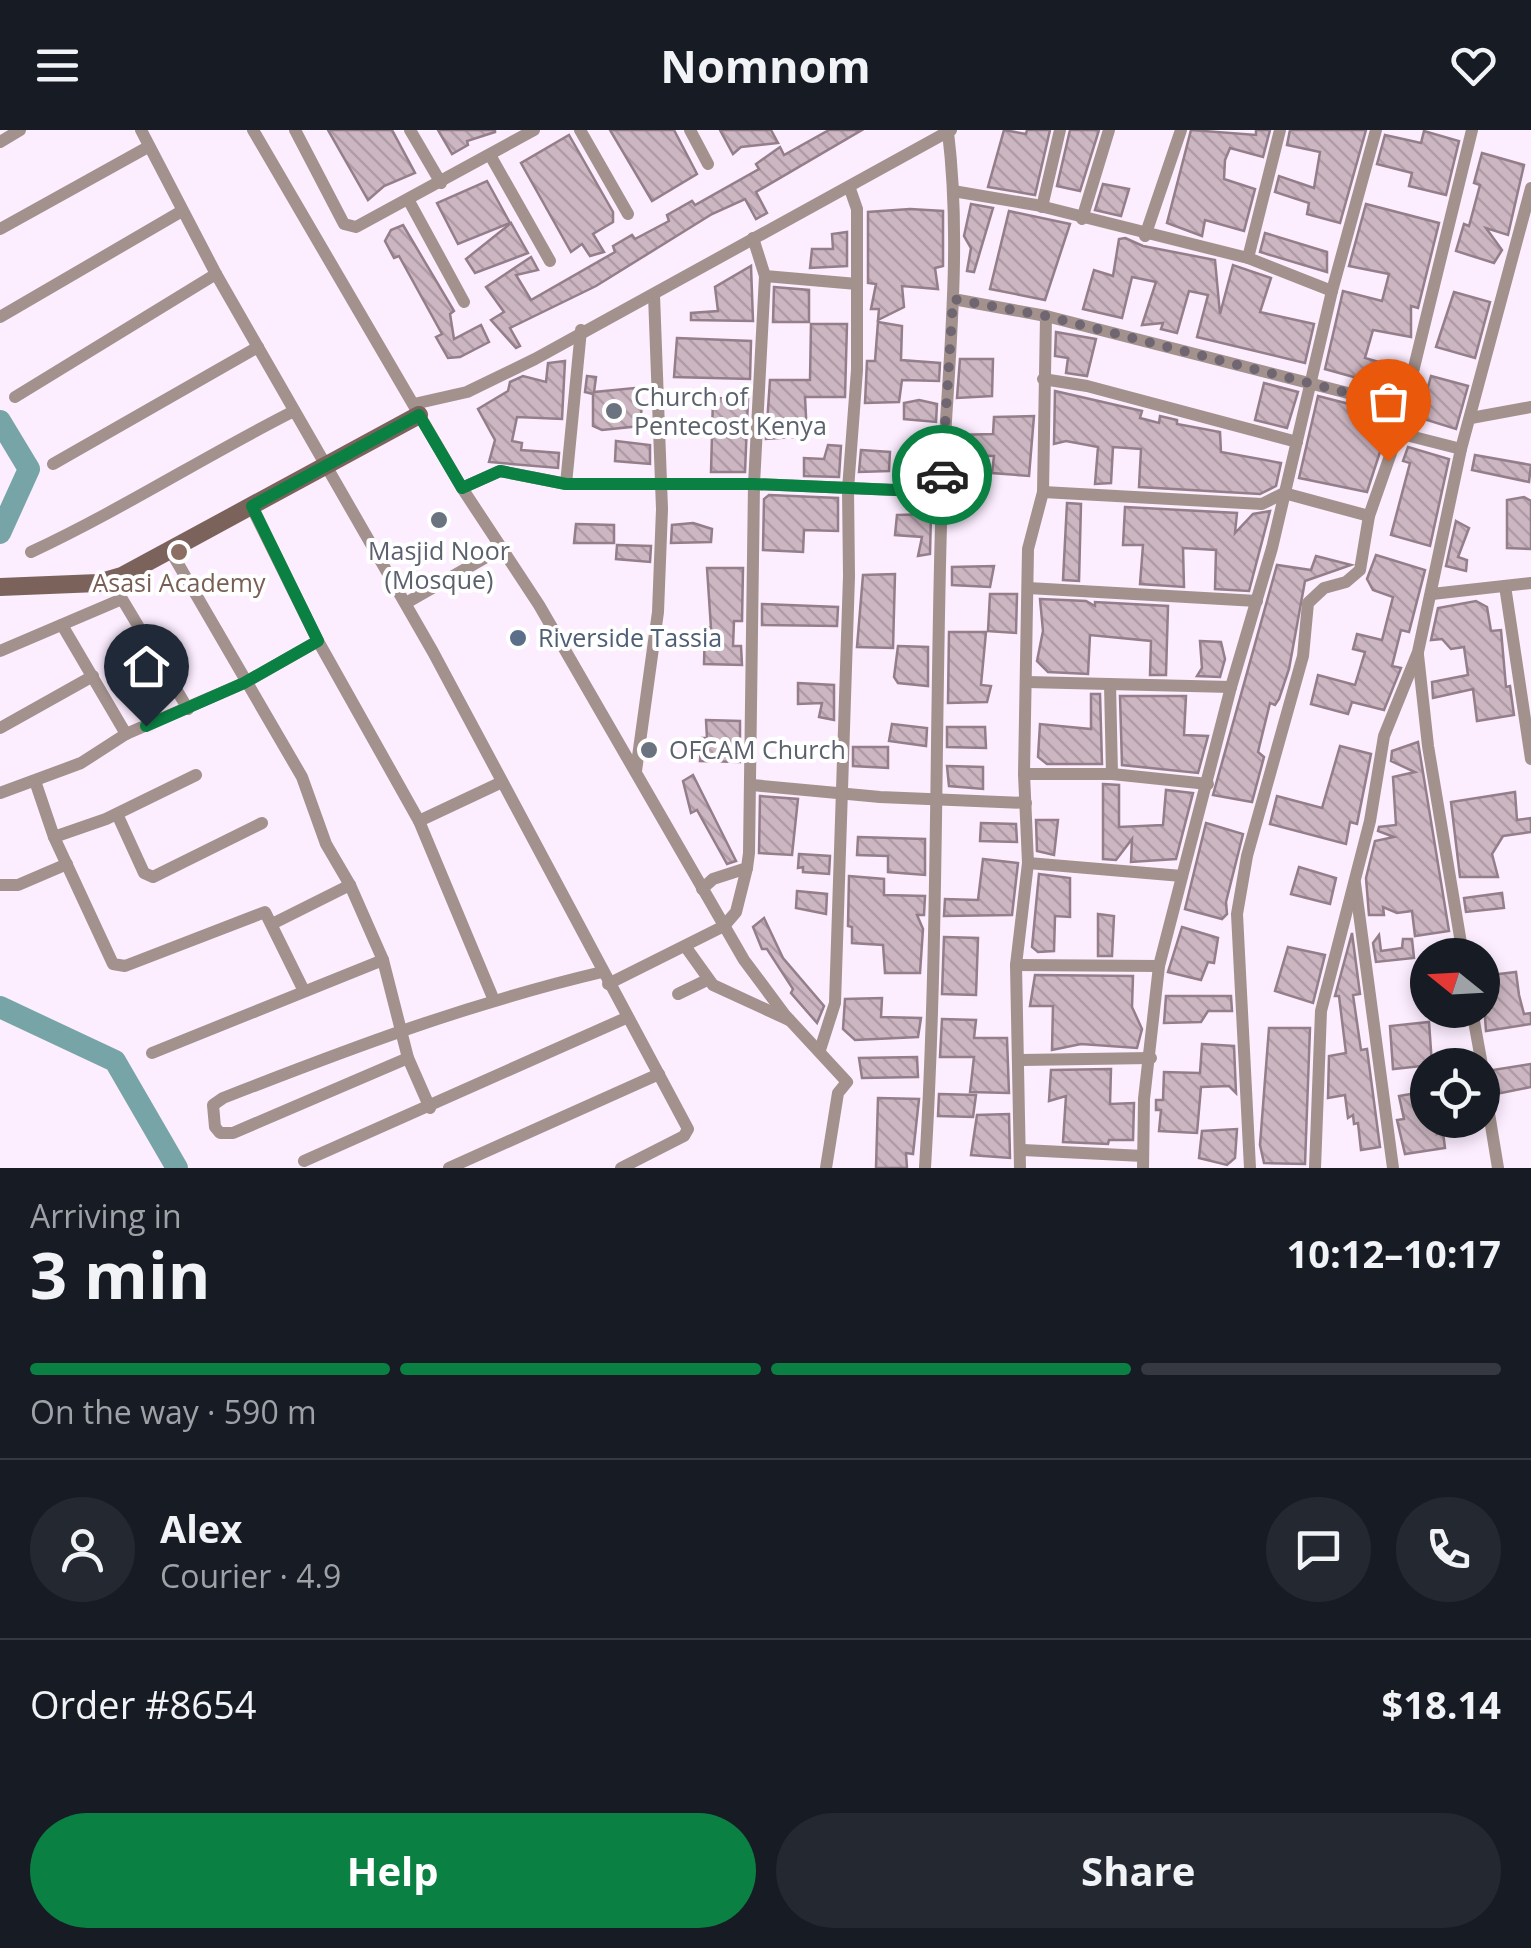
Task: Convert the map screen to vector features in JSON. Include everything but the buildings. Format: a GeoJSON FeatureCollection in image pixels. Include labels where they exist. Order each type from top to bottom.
{"type":"FeatureCollection","features":[{"type":"Feature","properties":{"kind":"street"},"geometry":{"type":"LineString","coordinates":[[141,130],[216,274],[406,604],[659,1074],[687,1134],[621,1168]]}},
{"type":"Feature","properties":{"kind":"street"},"geometry":{"type":"LineString","coordinates":[[253,130],[462,488],[636,771],[724,926],[790,1020],[847,1082],[838,1093],[826,1168]]}},
{"type":"Feature","properties":{"kind":"street"},"geometry":{"type":"LineString","coordinates":[[295,130],[344,224],[356,227],[409,201],[525,132]]}},
{"type":"Feature","properties":{"kind":"street"},"geometry":{"type":"LineString","coordinates":[[410,130],[440,183]]}},
{"type":"Feature","properties":{"kind":"street"},"geometry":{"type":"LineString","coordinates":[[580,130],[628,214]]}},
{"type":"Feature","properties":{"kind":"street"},"geometry":{"type":"LineString","coordinates":[[690,130],[708,164]]}},
{"type":"Feature","properties":{"kind":"street"},"geometry":{"type":"LineString","coordinates":[[1042,207],[1060,130]]}},
{"type":"Feature","properties":{"kind":"street"},"geometry":{"type":"LineString","coordinates":[[1082,219],[1109,130]]}},
{"type":"Feature","properties":{"kind":"street"},"geometry":{"type":"LineString","coordinates":[[1146,236],[1182,130]]}},
{"type":"Feature","properties":{"kind":"street"},"geometry":{"type":"LineString","coordinates":[[1248,258],[1280,130]]}},
{"type":"Feature","properties":{"kind":"street"},"geometry":{"type":"LineString","coordinates":[[1023,1150],[1143,1162],[1144,1100],[1159,966],[1230,687],[1314,383],[1332,290],[1376,130]]}},
{"type":"Feature","properties":{"kind":"street"},"geometry":{"type":"LineString","coordinates":[[1250,1168],[1237,914],[1247,856],[1303,656],[1308,603],[1324,588],[1346,582],[1360,570],[1369,516],[1398,433],[1472,130]]}},
{"type":"Feature","properties":{"kind":"street"},"geometry":{"type":"LineString","coordinates":[[6,587],[98,582],[122,576],[417,410],[467,392],[580,330],[654,295],[949,131],[953,299],[942,492],[925,1168]]}},
{"type":"Feature","properties":{"kind":"street"},"geometry":{"type":"LineString","coordinates":[[0,229],[148,147]]}},
{"type":"Feature","properties":{"kind":"street"},"geometry":{"type":"LineString","coordinates":[[490,155],[550,261]]}},
{"type":"Feature","properties":{"kind":"street"},"geometry":{"type":"LineString","coordinates":[[820,1050],[834,1003],[843,792],[848,489],[857,370],[858,284],[857,209],[850,188]]}},
{"type":"Feature","properties":{"kind":"street"},"geometry":{"type":"LineString","coordinates":[[1315,1168],[1322,1012],[1384,736],[1418,652],[1461,449],[1531,188]]}},
{"type":"Feature","properties":{"kind":"street"},"geometry":{"type":"LineString","coordinates":[[952,191],[1042,207],[1146,236],[1248,258],[1332,290]]}},
{"type":"Feature","properties":{"kind":"street"},"geometry":{"type":"LineString","coordinates":[[409,201],[464,302]]}},
{"type":"Feature","properties":{"kind":"street"},"geometry":{"type":"LineString","coordinates":[[0,317],[182,211]]}},
{"type":"Feature","properties":{"kind":"street"},"geometry":{"type":"LineString","coordinates":[[408,1058],[233,1133],[220,1133],[214,1128],[213,1104],[223,1098],[401,1028],[492,998],[605,978],[724,926],[736,912],[748,868],[752,785],[754,484],[765,276],[752,238]]}},
{"type":"Feature","properties":{"kind":"street"},"geometry":{"type":"LineString","coordinates":[[15,397],[216,274]]}},
{"type":"Feature","properties":{"kind":"street"},"geometry":{"type":"LineString","coordinates":[[765,276],[858,284]]}},
{"type":"Feature","properties":{"kind":"street"},"geometry":{"type":"LineString","coordinates":[[636,771],[658,612],[662,483],[656,434],[654,295]]}},
{"type":"Feature","properties":{"kind":"street"},"geometry":{"type":"LineString","coordinates":[[953,299],[1046,316],[1403,407]]}},
{"type":"Feature","properties":{"kind":"street"},"geometry":{"type":"LineString","coordinates":[[1020,1168],[1022,1060],[1016,965],[1028,863],[1024,774],[1028,549],[1043,492],[1046,316]]}},
{"type":"Feature","properties":{"kind":"street"},"geometry":{"type":"LineString","coordinates":[[566,484],[580,330]]}},
{"type":"Feature","properties":{"kind":"street"},"geometry":{"type":"LineString","coordinates":[[52,464],[258,347]]}},
{"type":"Feature","properties":{"kind":"street"},"geometry":{"type":"LineString","coordinates":[[1043,378],[1125,395],[1297,442]]}},
{"type":"Feature","properties":{"kind":"street"},"geometry":{"type":"LineString","coordinates":[[1471,418],[1531,406]]}},
{"type":"Feature","properties":{"kind":"street"},"geometry":{"type":"LineString","coordinates":[[30,552],[98,520],[198,459],[294,411]]}},
{"type":"Feature","properties":{"kind":"street"},"geometry":{"type":"LineString","coordinates":[[1398,433],[1461,449]]}},
{"type":"Feature","properties":{"kind":"street"},"geometry":{"type":"LineString","coordinates":[[462,488],[500,471],[566,484],[754,484],[942,492]]}},
{"type":"Feature","properties":{"kind":"street"},"geometry":{"type":"LineString","coordinates":[[1043,492],[1262,504],[1284,493],[1369,516]]}},
{"type":"Feature","properties":{"kind":"street"},"geometry":{"type":"LineString","coordinates":[[252,506],[318,641],[420,821],[492,998]]}},
{"type":"Feature","properties":{"kind":"street"},"geometry":{"type":"LineString","coordinates":[[406,604],[502,548]]}},
{"type":"Feature","properties":{"kind":"street"},"geometry":{"type":"LineString","coordinates":[[170,550],[302,777],[326,844],[350,886],[382,960],[408,1058],[430,1108]]}},
{"type":"Feature","properties":{"kind":"street"},"geometry":{"type":"LineString","coordinates":[[1432,594],[1531,584]]}},
{"type":"Feature","properties":{"kind":"street"},"geometry":{"type":"LineString","coordinates":[[1505,586],[1531,759]]}},
{"type":"Feature","properties":{"kind":"street"},"geometry":{"type":"LineString","coordinates":[[1028,588],[1257,600]]}},
{"type":"Feature","properties":{"kind":"street"},"geometry":{"type":"LineString","coordinates":[[0,650],[122,599],[188,709]]}},
{"type":"Feature","properties":{"kind":"street"},"geometry":{"type":"LineString","coordinates":[[62,625],[126,734]]}},
{"type":"Feature","properties":{"kind":"street"},"geometry":{"type":"LineString","coordinates":[[0,793],[81,763],[126,734],[244,683],[318,641]]}},
{"type":"Feature","properties":{"kind":"street"},"geometry":{"type":"LineString","coordinates":[[1418,652],[1428,746],[1460,938]]}},
{"type":"Feature","properties":{"kind":"street"},"geometry":{"type":"LineString","coordinates":[[0,728],[94,676]]}},
{"type":"Feature","properties":{"kind":"street"},"geometry":{"type":"LineString","coordinates":[[1026,682],[1230,687]]}},
{"type":"Feature","properties":{"kind":"street"},"geometry":{"type":"LineString","coordinates":[[1110,684],[1112,774]]}},
{"type":"Feature","properties":{"kind":"street"},"geometry":{"type":"LineString","coordinates":[[54,837],[117,814],[196,774]]}},
{"type":"Feature","properties":{"kind":"street"},"geometry":{"type":"LineString","coordinates":[[1024,774],[1112,774],[1208,784]]}},
{"type":"Feature","properties":{"kind":"street"},"geometry":{"type":"LineString","coordinates":[[35,781],[54,837],[118,966],[265,912],[274,923],[303,989]]}},
{"type":"Feature","properties":{"kind":"street"},"geometry":{"type":"LineString","coordinates":[[420,821],[502,782]]}},
{"type":"Feature","properties":{"kind":"street"},"geometry":{"type":"LineString","coordinates":[[752,785],[1026,804]]}},
{"type":"Feature","properties":{"kind":"street"},"geometry":{"type":"LineString","coordinates":[[117,814],[144,873],[153,877],[262,823]]}},
{"type":"Feature","properties":{"kind":"street"},"geometry":{"type":"LineString","coordinates":[[1028,863],[1182,876]]}},
{"type":"Feature","properties":{"kind":"street"},"geometry":{"type":"LineString","coordinates":[[0,885],[18,884],[67,864]]}},
{"type":"Feature","properties":{"kind":"street"},"geometry":{"type":"LineString","coordinates":[[702,888],[713,879],[748,868]]}},
{"type":"Feature","properties":{"kind":"street"},"geometry":{"type":"LineString","coordinates":[[1354,876],[1394,1168]]}},
{"type":"Feature","properties":{"kind":"street"},"geometry":{"type":"LineString","coordinates":[[274,923],[350,886]]}},
{"type":"Feature","properties":{"kind":"street"},"geometry":{"type":"LineString","coordinates":[[684,946],[707,980],[790,1020]]}},
{"type":"Feature","properties":{"kind":"street"},"geometry":{"type":"LineString","coordinates":[[152,1053],[382,960]]}},
{"type":"Feature","properties":{"kind":"street"},"geometry":{"type":"LineString","coordinates":[[1016,965],[1159,966]]}},
{"type":"Feature","properties":{"kind":"street"},"geometry":{"type":"LineString","coordinates":[[678,994],[707,980]]}},
{"type":"Feature","properties":{"kind":"street"},"geometry":{"type":"LineString","coordinates":[[304,1161],[626,1018]]}},
{"type":"Feature","properties":{"kind":"street"},"geometry":{"type":"LineString","coordinates":[[1022,1060],[1151,1058]]}},
{"type":"Feature","properties":{"kind":"street"},"geometry":{"type":"LineString","coordinates":[[448,1168],[659,1074]]}},
{"type":"Feature","properties":{"kind":"street"},"geometry":{"type":"LineString","coordinates":[[1493,1138],[1498,1168]]}},
{"type":"Feature","properties":{"kind":"waterway"},"geometry":{"type":"LineString","coordinates":[[0,421],[29,469],[0,533]]}},
{"type":"Feature","properties":{"kind":"waterway"},"geometry":{"type":"LineString","coordinates":[[0,1007],[115,1061],[177,1168]]}},
{"type":"Feature","properties":{"kind":"way so far"},"geometry":{"type":"LineString","coordinates":[[942,475],[953,299],[1046,316],[1403,407],[1388,461]]}},
{"type":"Feature","properties":{"kind":"place","name":"Church of Pentecost Kenya"},"geometry":{"type":"Point","coordinates":[614,411]}},
{"type":"Feature","properties":{"kind":"place","name":"Masjid Noor (Mosque)"},"geometry":{"type":"Point","coordinates":[439,520]}},
{"type":"Feature","properties":{"kind":"place","name":"Asasi Academy"},"geometry":{"type":"Point","coordinates":[179,552]}},
{"type":"Feature","properties":{"kind":"place","name":"Riverside Tassia"},"geometry":{"type":"Point","coordinates":[518,638]}},
{"type":"Feature","properties":{"kind":"place","name":"OFCAM Church"},"geometry":{"type":"Point","coordinates":[649,750]}},
{"type":"Feature","properties":{"kind":"route"},"geometry":{"type":"LineString","coordinates":[[146,726],[244,683],[318,641],[252,506],[419,415],[462,488],[500,471],[566,484],[754,484],[942,492],[942,475]]}}]}
